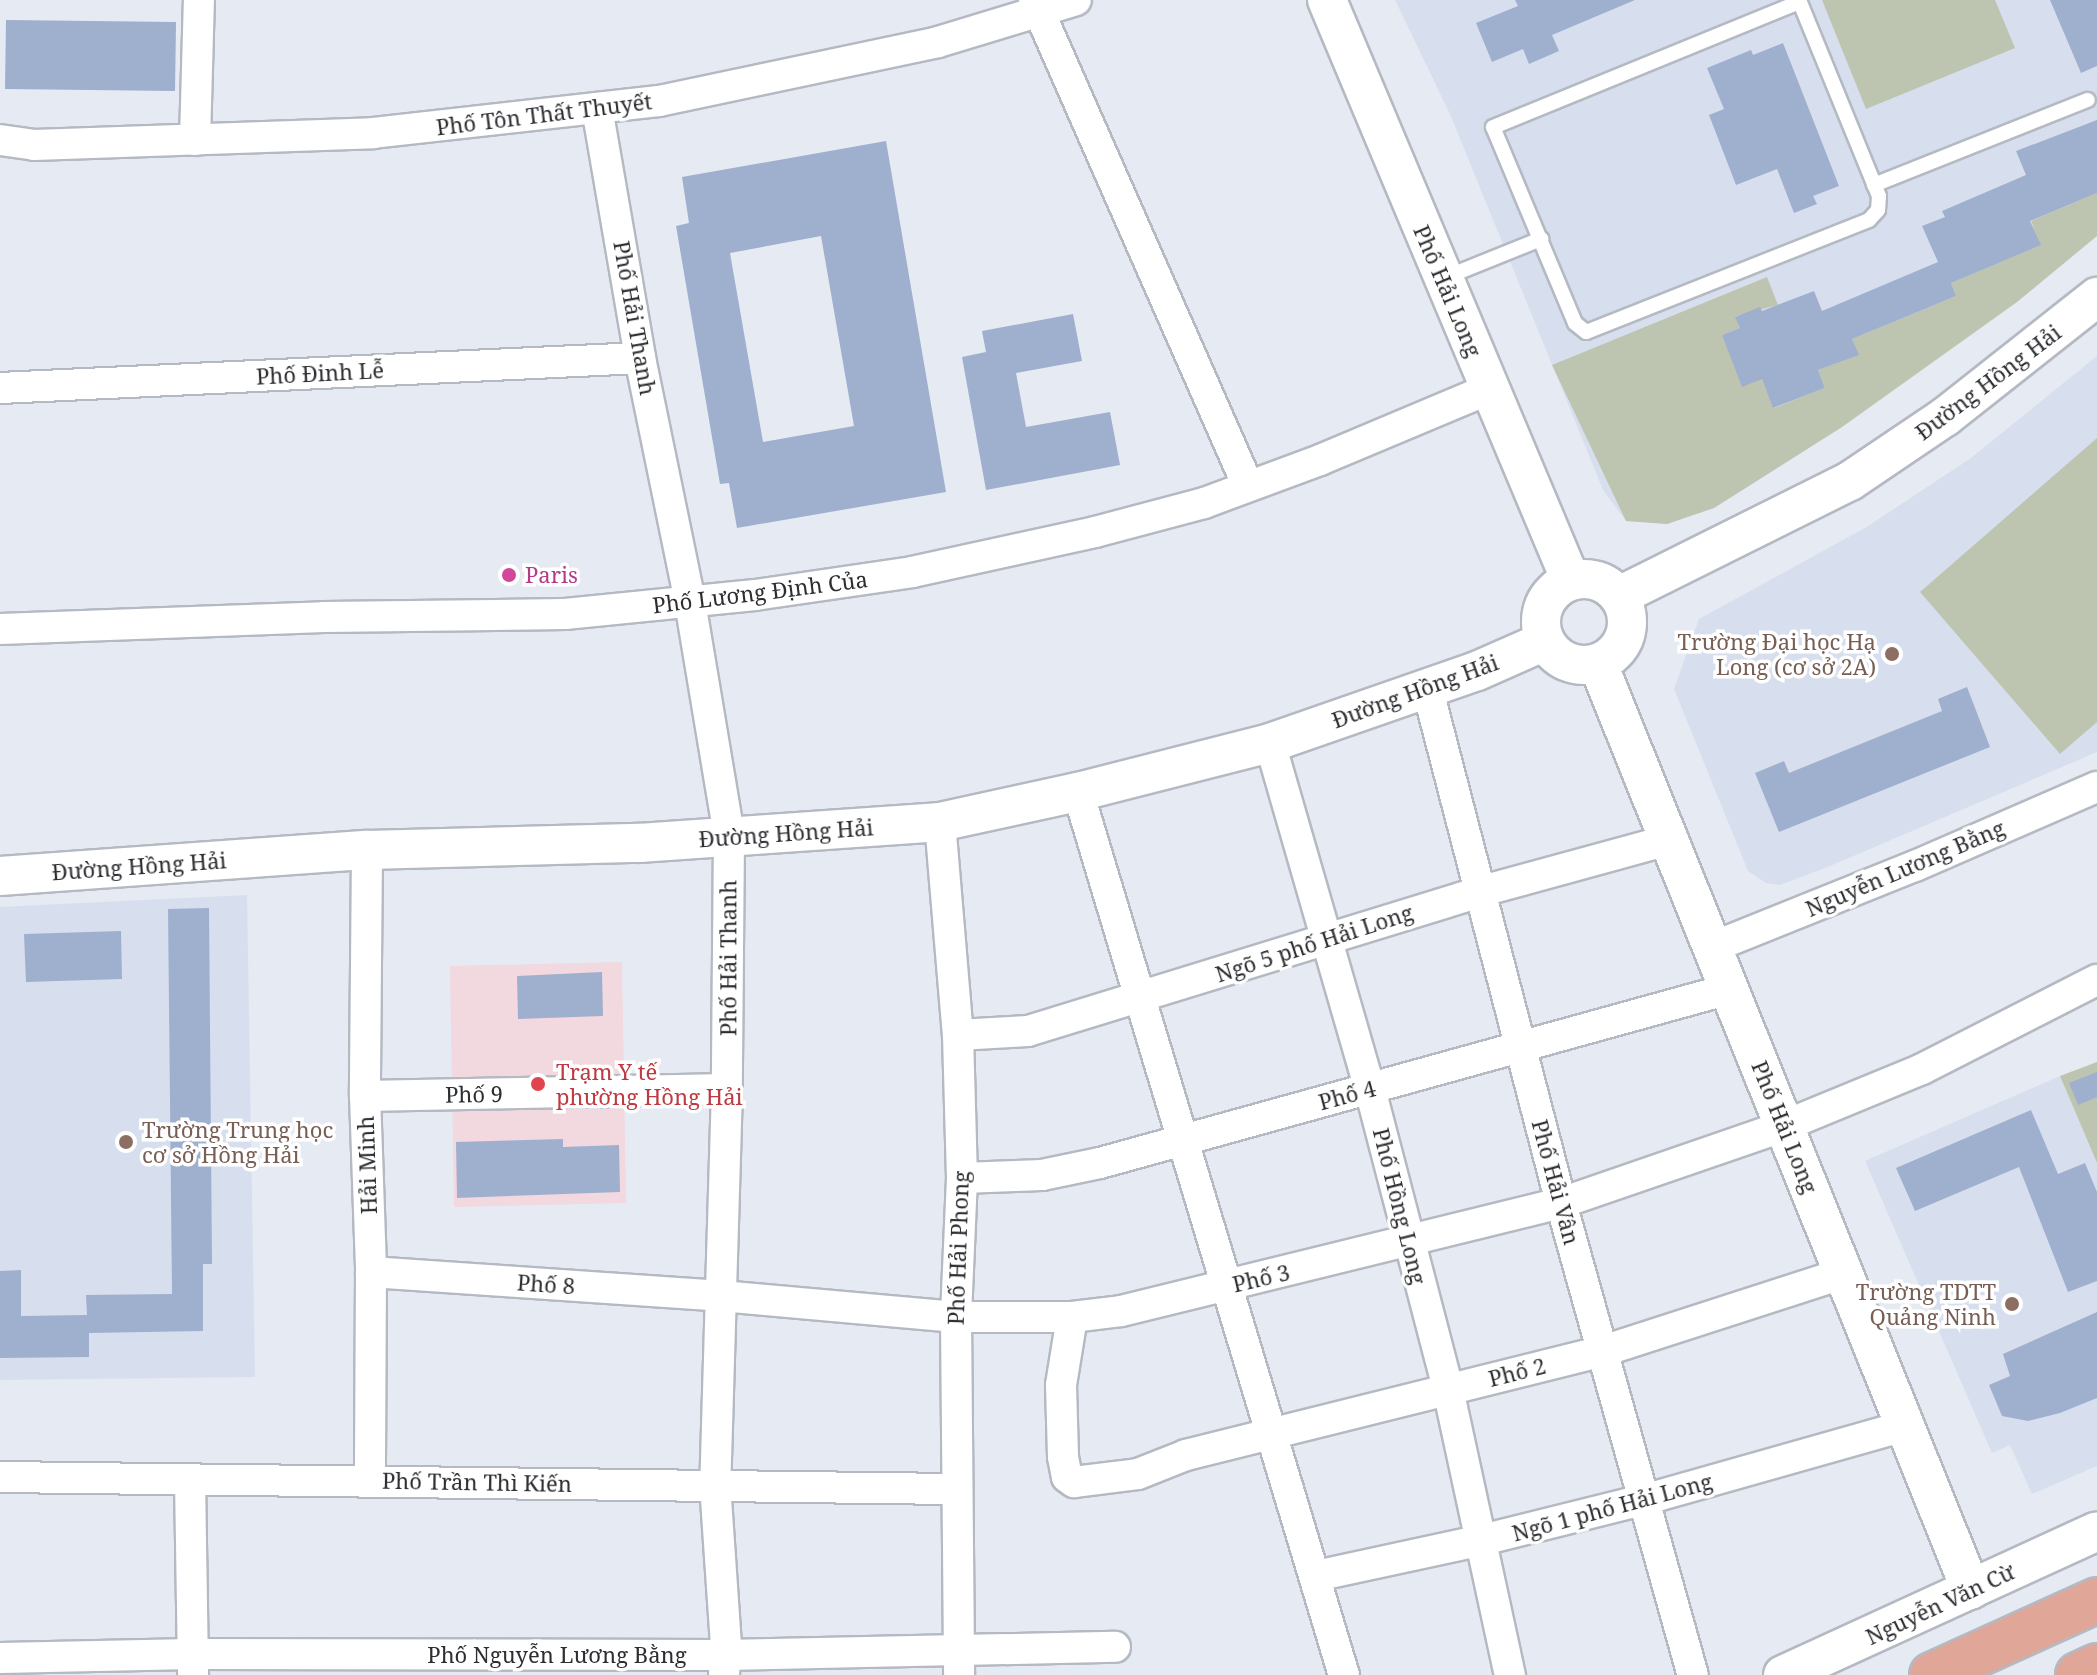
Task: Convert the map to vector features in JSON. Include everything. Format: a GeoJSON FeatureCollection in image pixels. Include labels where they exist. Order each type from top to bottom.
{"type":"FeatureCollection","features":[{"type":"Feature","properties":{"kind":"main road"},"geometry":{"type":"LineString","coordinates":[[1932,1675],[2097,1600]]}},
{"type":"Feature","properties":{"kind":"main road"},"geometry":{"type":"LineString","coordinates":[[2078,1675],[2097,1666]]}},
{"type":"Feature","properties":{"kind":"street"},"geometry":{"type":"LineString","coordinates":[[195,140],[199,0]]}},
{"type":"Feature","properties":{"kind":"street","name":"Phố Tôn Thất Thuyết"},"geometry":{"type":"LineString","coordinates":[[0,140],[34,145],[373,133],[659,101],[938,42],[1036,5],[1076,0]]}},
{"type":"Feature","properties":{"kind":"street","name":"Phố Hải Long"},"geometry":{"type":"LineString","coordinates":[[1327,0],[1571,581]]}},
{"type":"Feature","properties":{"kind":"street"},"geometry":{"type":"LineString","coordinates":[[1036,5],[1248,486]]}},
{"type":"Feature","properties":{"kind":"street","name":"Phố Hải Thanh"},"geometry":{"type":"LineString","coordinates":[[597,108],[640,358],[690,602],[729,836],[727,1089],[715,1484],[724,1665]]}},
{"type":"Feature","properties":{"kind":"street","name":"Đường Hồng Hải"},"geometry":{"type":"LineString","coordinates":[[1619,596],[1850,481],[1945,417],[2097,297]]}},
{"type":"Feature","properties":{"kind":"street","name":"Phố Đinh Lễ"},"geometry":{"type":"LineString","coordinates":[[0,388],[640,358]]}},
{"type":"Feature","properties":{"kind":"street","name":"Phố Lương Định Của"},"geometry":{"type":"LineString","coordinates":[[0,629],[324,617],[565,614],[690,602],[912,572],[1095,532],[1204,503],[1489,389]]}},
{"type":"Feature","properties":{"kind":"street"},"geometry":{"type":"LineString","coordinates":[[1588,578],[1606,584],[1619,596],[1628,621],[1620,647],[1598,664],[1577,666],[1558,657],[1545,641],[1541,617],[1550,594],[1571,581],[1588,578]]}},
{"type":"Feature","properties":{"kind":"street","name":"Đường Hồng Hải"},"geometry":{"type":"LineString","coordinates":[[0,876],[367,850],[640,843],[940,822],[1078,792],[1270,743],[1477,671],[1545,641]]}},
{"type":"Feature","properties":{"kind":"street","name":"Phố Hải Long"},"geometry":{"type":"LineString","coordinates":[[1598,664],[1971,1590]]}},
{"type":"Feature","properties":{"kind":"street","name":"Phố Hải Vân"},"geometry":{"type":"LineString","coordinates":[[1427,687],[1561,1203],[1693,1675]]}},
{"type":"Feature","properties":{"kind":"street","name":"Phố Hồng Long"},"geometry":{"type":"LineString","coordinates":[[1270,743],[1370,1089],[1448,1389],[1478,1541],[1510,1675]]}},
{"type":"Feature","properties":{"kind":"street","name":"Nguyễn Lương Bằng"},"geometry":{"type":"LineString","coordinates":[[1713,947],[1915,866],[2097,787]]}},
{"type":"Feature","properties":{"kind":"street"},"geometry":{"type":"LineString","coordinates":[[1078,792],[1344,1675]]}},
{"type":"Feature","properties":{"kind":"street","name":"Phố Hải Phong"},"geometry":{"type":"LineString","coordinates":[[940,822],[958,1035],[962,1178],[956,1317],[958,1662]]}},
{"type":"Feature","properties":{"kind":"street","name":"Ngõ 5 phố Hải Long"},"geometry":{"type":"LineString","coordinates":[[958,1035],[1028,1031],[1482,891],[1669,840]]}},
{"type":"Feature","properties":{"kind":"street","name":"Hải Minh"},"geometry":{"type":"LineString","coordinates":[[367,850],[365,1096],[371,1272],[370,1480]]}},
{"type":"Feature","properties":{"kind":"street","name":"Phố 3"},"geometry":{"type":"LineString","coordinates":[[721,1296],[956,1317],[1072,1317],[1121,1311],[1409,1243],[1561,1203],[1784,1126],[1922,1069],[2097,980]]}},
{"type":"Feature","properties":{"kind":"street","name":"Phố 4"},"geometry":{"type":"LineString","coordinates":[[962,1178],[1042,1175],[1370,1089],[1729,989]]}},
{"type":"Feature","properties":{"kind":"street","name":"Phố 9"},"geometry":{"type":"LineString","coordinates":[[365,1096],[727,1089]]}},
{"type":"Feature","properties":{"kind":"street","name":"Phố 8"},"geometry":{"type":"LineString","coordinates":[[371,1272],[721,1296]]}},
{"type":"Feature","properties":{"kind":"street","name":"Phố 2"},"geometry":{"type":"LineString","coordinates":[[1072,1317],[1061,1385],[1063,1457],[1067,1477],[1074,1482],[1138,1474],[1186,1455],[1603,1351],[1844,1273]]}},
{"type":"Feature","properties":{"kind":"street","name":"Ngõ 1 phố Hải Long"},"geometry":{"type":"LineString","coordinates":[[1316,1576],[1478,1541],[1643,1500],[1905,1426]]}},
{"type":"Feature","properties":{"kind":"street","name":"Phố Trần Thì Kiến"},"geometry":{"type":"LineString","coordinates":[[0,1477],[955,1489]]}},
{"type":"Feature","properties":{"kind":"street"},"geometry":{"type":"LineString","coordinates":[[190,1479],[193,1665]]}},
{"type":"Feature","properties":{"kind":"street","name":"Nguyễn Văn Cừ"},"geometry":{"type":"LineString","coordinates":[[1783,1675],[2097,1531]]}},
{"type":"Feature","properties":{"kind":"street","name":"Phố Nguyễn Lương Bằng"},"geometry":{"type":"LineString","coordinates":[[0,1658],[193,1665],[724,1665],[958,1662],[1115,1647]]}},
{"type":"Feature","properties":{"kind":"lane"},"geometry":{"type":"LineString","coordinates":[[1800,1],[1874,185],[1878,210],[1869,220],[1586,332],[1575,323],[1493,127],[1800,1]]}},
{"type":"Feature","properties":{"kind":"lane"},"geometry":{"type":"LineString","coordinates":[[1874,185],[2088,100]]}},
{"type":"Feature","properties":{"kind":"lane"},"geometry":{"type":"LineString","coordinates":[[1442,278],[1541,239]]}},
{"type":"Feature","properties":{"kind":"shaded area"},"geometry":{"type":"Polygon","coordinates":[[[1395,0],[2097,0],[2097,235],[2017,302],[1842,427],[1714,508],[1667,524],[1626,521],[1603,490],[1450,114],[1395,0]]]}},
{"type":"Feature","properties":{"kind":"shaded area","name":"Trường Đại học Hạ Long (cơ sở 2A)"},"geometry":{"type":"Polygon","coordinates":[[[2097,356],[2097,752],[1830,866],[1780,885],[1766,883],[1748,871],[1674,689],[1699,619],[1865,528],[1971,458],[2097,356]]]}},
{"type":"Feature","properties":{"kind":"shaded area","name":"Trường Trung học cơ sở Hồng Hải"},"geometry":{"type":"Polygon","coordinates":[[[247,895],[255,1377],[0,1380],[0,907],[247,895]]]}},
{"type":"Feature","properties":{"kind":"shaded area","name":"Trạm Y tế phường Hồng Hải"},"geometry":{"type":"Polygon","coordinates":[[[622,962],[626,1203],[454,1207],[450,966],[622,962]]]}},
{"type":"Feature","properties":{"kind":"shaded area","name":"Trường TDTT Quảng Ninh"},"geometry":{"type":"Polygon","coordinates":[[[2060,1076],[2097,1163],[2097,1466],[2032,1494],[2010,1445],[1992,1453],[1865,1161],[2060,1076]]]}},
{"type":"Feature","properties":{"kind":"green space"},"geometry":{"type":"Polygon","coordinates":[[[1822,0],[1995,0],[2015,48],[1866,109],[1822,0]]]}},
{"type":"Feature","properties":{"kind":"green space"},"geometry":{"type":"Polygon","coordinates":[[[2097,193],[2097,236],[2017,302],[1842,427],[1714,508],[1667,524],[1626,521],[1552,365],[1767,277],[1778,305],[1736,316],[1740,328],[1722,335],[1762,379],[1774,408],[1825,388],[1818,370],[1858,355],[1852,339],[1956,296],[1951,283],[2040,245],[2031,221],[2097,193]]]}},
{"type":"Feature","properties":{"kind":"green space"},"geometry":{"type":"Polygon","coordinates":[[[2097,438],[2097,722],[2060,754],[1920,592],[2097,438]]]}},
{"type":"Feature","properties":{"kind":"green space"},"geometry":{"type":"Polygon","coordinates":[[[2097,1062],[2097,1163],[2060,1076],[2097,1062]]]}},
{"type":"Feature","properties":{"kind":"building"},"geometry":{"type":"Polygon","coordinates":[[[1515,0],[1635,0],[1552,35],[1559,51],[1529,64],[1523,49],[1492,62],[1476,23],[1518,6],[1515,0]]]}},
{"type":"Feature","properties":{"kind":"building"},"geometry":{"type":"Polygon","coordinates":[[[2050,0],[2097,0],[2097,66],[2081,73],[2050,0]]]}},
{"type":"Feature","properties":{"kind":"building"},"geometry":{"type":"Polygon","coordinates":[[[6,20],[176,22],[175,91],[5,89],[6,20]]]}},
{"type":"Feature","properties":{"kind":"building"},"geometry":{"type":"Polygon","coordinates":[[[1783,43],[1839,186],[1813,196],[1817,204],[1794,213],[1777,169],[1736,185],[1709,115],[1724,109],[1707,68],[1751,50],[1753,55],[1783,43]]]}},
{"type":"Feature","properties":{"kind":"building"},"geometry":{"type":"Polygon","coordinates":[[[2097,120],[2097,193],[2030,221],[2041,245],[1951,283],[1956,296],[1852,339],[1859,355],[1818,370],[1825,388],[1773,408],[1762,379],[1742,387],[1722,335],[1740,328],[1735,317],[1760,307],[1762,311],[1814,291],[1822,311],[1938,262],[1922,226],[1945,217],[1942,211],[2026,175],[2016,151],[2097,120]]]}},
{"type":"Feature","properties":{"kind":"building"},"geometry":{"type":"Polygon","coordinates":[[[886,141],[946,492],[737,528],[729,483],[720,484],[676,226],[689,223],[682,177],[886,141]],[[821,236],[730,253],[763,442],[854,426],[821,236]]]}},
{"type":"Feature","properties":{"kind":"building"},"geometry":{"type":"Polygon","coordinates":[[[1073,314],[1082,361],[1016,373],[1026,427],[1110,412],[1120,465],[986,490],[962,357],[986,352],[982,331],[1073,314]]]}},
{"type":"Feature","properties":{"kind":"building"},"geometry":{"type":"Polygon","coordinates":[[[1967,687],[1990,747],[1779,832],[1755,773],[1784,761],[1789,773],[1942,711],[1938,699],[1967,687]]]}},
{"type":"Feature","properties":{"kind":"building"},"geometry":{"type":"Polygon","coordinates":[[[209,908],[212,1264],[203,1264],[203,1331],[89,1333],[89,1357],[0,1358],[0,1271],[21,1270],[21,1316],[87,1315],[86,1295],[172,1294],[168,909],[209,908]]]}},
{"type":"Feature","properties":{"kind":"building"},"geometry":{"type":"Polygon","coordinates":[[[121,931],[122,979],[26,982],[24,934],[121,931]]]}},
{"type":"Feature","properties":{"kind":"building"},"geometry":{"type":"Polygon","coordinates":[[[602,972],[603,1016],[518,1019],[517,976],[602,972]]]}},
{"type":"Feature","properties":{"kind":"building"},"geometry":{"type":"Polygon","coordinates":[[[2097,1072],[2097,1097],[2078,1105],[2069,1083],[2097,1072]]]}},
{"type":"Feature","properties":{"kind":"building"},"geometry":{"type":"Polygon","coordinates":[[[2031,1110],[2058,1174],[2085,1163],[2097,1192],[2097,1281],[2068,1292],[2019,1167],[1915,1211],[1896,1168],[2031,1110]]]}},
{"type":"Feature","properties":{"kind":"building"},"geometry":{"type":"Polygon","coordinates":[[[563,1139],[563,1147],[619,1145],[620,1192],[457,1198],[456,1142],[563,1139]]]}},
{"type":"Feature","properties":{"kind":"building"},"geometry":{"type":"Polygon","coordinates":[[[2097,1312],[2097,1398],[2060,1413],[2028,1421],[2002,1416],[1989,1385],[2010,1376],[2003,1354],[2097,1312]]]}},
{"type":"Feature","properties":{"kind":"place","name":"Paris"},"geometry":{"type":"Point","coordinates":[509,575]}},
{"type":"Feature","properties":{"kind":"place","name":"Trường Đại học Hạ Long (cơ sở 2A)"},"geometry":{"type":"Point","coordinates":[1892,654]}},
{"type":"Feature","properties":{"kind":"place","name":"Trạm Y tế phường Hồng Hải"},"geometry":{"type":"Point","coordinates":[538,1084]}},
{"type":"Feature","properties":{"kind":"place","name":"Trường Trung học cơ sở Hồng Hải"},"geometry":{"type":"Point","coordinates":[126,1142]}},
{"type":"Feature","properties":{"kind":"place","name":"Trường TDTT Quảng Ninh"},"geometry":{"type":"Point","coordinates":[2012,1304]}}]}
